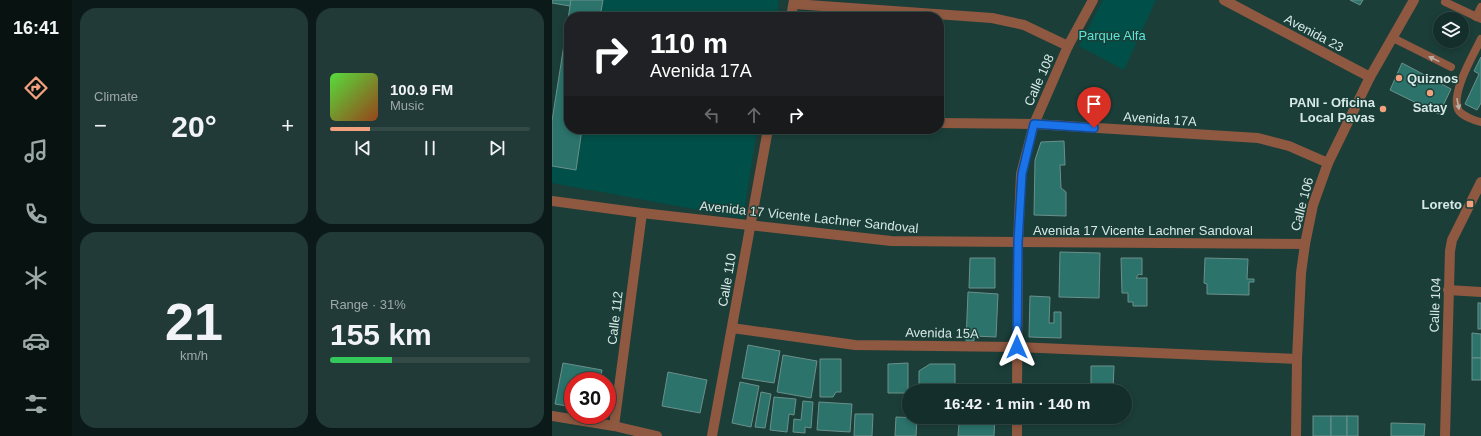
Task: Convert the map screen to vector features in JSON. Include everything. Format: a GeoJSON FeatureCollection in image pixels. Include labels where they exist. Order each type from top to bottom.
{"type":"FeatureCollection","features":[{"type":"Feature","properties":{"kind":"street","name":"Calle 108"},"geometry":{"type":"LineString","coordinates":[[1017,384],[1018,242],[1022,174],[1034,124],[1068,46],[1093,0]]}},
{"type":"Feature","properties":{"kind":"street","name":"Avenida 23"},"geometry":{"type":"LineString","coordinates":[[1224,0],[1370,77]]}},
{"type":"Feature","properties":{"kind":"street","name":"Calle 106"},"geometry":{"type":"LineString","coordinates":[[1296,436],[1297,359],[1301,273],[1313,205],[1328,163],[1370,77],[1414,0]]}},
{"type":"Feature","properties":{"kind":"street"},"geometry":{"type":"LineString","coordinates":[[792,12],[794,2],[918,12]]}},
{"type":"Feature","properties":{"kind":"street"},"geometry":{"type":"LineString","coordinates":[[944,14],[992,18],[1024,25],[1068,46]]}},
{"type":"Feature","properties":{"kind":"street","name":"Avenida 17A"},"geometry":{"type":"LineString","coordinates":[[944,123],[1034,124],[1258,138],[1289,146],[1328,163]]}},
{"type":"Feature","properties":{"kind":"street","name":"Calle 110"},"geometry":{"type":"LineString","coordinates":[[712,436],[767,134]]}},
{"type":"Feature","properties":{"kind":"street","name":"Calle 104"},"geometry":{"type":"LineString","coordinates":[[1445,436],[1448,290],[1451,245],[1481,182]]}},
{"type":"Feature","properties":{"kind":"street","name":"Avenida 17 Vicente Lachner Sandoval"},"geometry":{"type":"LineString","coordinates":[[552,201],[642,213],[891,241],[1305,244]]}},
{"type":"Feature","properties":{"kind":"street","name":"Calle 112"},"geometry":{"type":"LineString","coordinates":[[614,426],[642,213]]}},
{"type":"Feature","properties":{"kind":"street"},"geometry":{"type":"LineString","coordinates":[[1448,290],[1481,292]]}},
{"type":"Feature","properties":{"kind":"street","name":"Avenida 15A"},"geometry":{"type":"LineString","coordinates":[[732,328],[854,345],[1017,347],[1297,359]]}},
{"type":"Feature","properties":{"kind":"street"},"geometry":{"type":"LineString","coordinates":[[552,416],[614,426],[657,436]]}},
{"type":"Feature","properties":{"kind":"street"},"geometry":{"type":"LineString","coordinates":[[1017,424],[1017,436]]}},
{"type":"Feature","properties":{"kind":"lane"},"geometry":{"type":"LineString","coordinates":[[1445,2],[1478,18],[1481,7]]}},
{"type":"Feature","properties":{"kind":"lane"},"geometry":{"type":"LineString","coordinates":[[1393,38],[1451,68]]}},
{"type":"Feature","properties":{"kind":"lane"},"geometry":{"type":"LineString","coordinates":[[1481,39],[1464,74],[1457,102],[1462,113],[1481,122]]}},
{"type":"Feature","properties":{"kind":"green space"},"geometry":{"type":"Polygon","coordinates":[[[571,0],[779,0],[777,12],[569,12],[571,0]]]}},
{"type":"Feature","properties":{"kind":"green space","name":"Parque Alfa"},"geometry":{"type":"Polygon","coordinates":[[[1103,0],[1156,0],[1124,70],[1079,46],[1103,0]]]}},
{"type":"Feature","properties":{"kind":"green space"},"geometry":{"type":"Polygon","coordinates":[[[564,47],[564,134],[756,134],[743,218],[552,183],[552,128],[564,47]]]}},
{"type":"Feature","properties":{"kind":"building"},"geometry":{"type":"Polygon","coordinates":[[[552,0],[571,0],[570,6],[552,3],[552,0]]]}},
{"type":"Feature","properties":{"kind":"building"},"geometry":{"type":"Polygon","coordinates":[[[571,0],[603,0],[601,12],[569,12],[571,0]]]}},
{"type":"Feature","properties":{"kind":"building"},"geometry":{"type":"Polygon","coordinates":[[[1350,0],[1363,0],[1360,5],[1350,0]]]}},
{"type":"Feature","properties":{"kind":"building"},"geometry":{"type":"Polygon","coordinates":[[[564,45],[564,134],[581,134],[576,170],[552,166],[552,121],[564,45]]]}},
{"type":"Feature","properties":{"kind":"building"},"geometry":{"type":"Polygon","coordinates":[[[1481,57],[1481,103],[1477,110],[1465,104],[1479,74],[1474,71],[1481,57]]]}},
{"type":"Feature","properties":{"kind":"building"},"geometry":{"type":"Polygon","coordinates":[[[1402,63],[1451,89],[1439,114],[1390,90],[1402,63]]]}},
{"type":"Feature","properties":{"kind":"building"},"geometry":{"type":"Polygon","coordinates":[[[1064,141],[1065,165],[1060,165],[1061,188],[1066,192],[1066,216],[1034,215],[1035,160],[1041,142],[1064,141]]]}},
{"type":"Feature","properties":{"kind":"building"},"geometry":{"type":"Polygon","coordinates":[[[1060,252],[1100,253],[1099,298],[1059,297],[1060,252]]]}},
{"type":"Feature","properties":{"kind":"building"},"geometry":{"type":"Polygon","coordinates":[[[970,258],[995,258],[995,288],[969,288],[970,258]]]}},
{"type":"Feature","properties":{"kind":"building"},"geometry":{"type":"Polygon","coordinates":[[[1121,258],[1142,258],[1142,275],[1139,274],[1136,278],[1147,278],[1147,306],[1133,306],[1133,302],[1128,302],[1128,293],[1122,293],[1121,258]]]}},
{"type":"Feature","properties":{"kind":"building"},"geometry":{"type":"Polygon","coordinates":[[[1205,258],[1248,259],[1247,279],[1254,279],[1254,282],[1249,282],[1249,295],[1207,294],[1207,284],[1204,283],[1205,258]]]}},
{"type":"Feature","properties":{"kind":"building"},"geometry":{"type":"Polygon","coordinates":[[[968,292],[998,294],[996,337],[974,336],[974,341],[966,341],[968,292]]]}},
{"type":"Feature","properties":{"kind":"building"},"geometry":{"type":"Polygon","coordinates":[[[1030,296],[1050,297],[1049,323],[1054,323],[1054,312],[1061,312],[1061,338],[1029,337],[1030,296]]]}},
{"type":"Feature","properties":{"kind":"building"},"geometry":{"type":"Polygon","coordinates":[[[1478,303],[1481,303],[1481,329],[1478,329],[1478,303]]]}},
{"type":"Feature","properties":{"kind":"building"},"geometry":{"type":"Polygon","coordinates":[[[1472,333],[1481,334],[1481,358],[1472,358],[1472,333]]]}},
{"type":"Feature","properties":{"kind":"building"},"geometry":{"type":"Polygon","coordinates":[[[748,345],[780,351],[774,383],[742,378],[748,345]]]}},
{"type":"Feature","properties":{"kind":"building"},"geometry":{"type":"Polygon","coordinates":[[[783,355],[817,361],[811,398],[777,392],[783,355]]]}},
{"type":"Feature","properties":{"kind":"building"},"geometry":{"type":"Polygon","coordinates":[[[1472,358],[1481,358],[1481,380],[1472,380],[1472,358]]]}},
{"type":"Feature","properties":{"kind":"building"},"geometry":{"type":"Polygon","coordinates":[[[820,359],[841,359],[841,392],[836,392],[833,397],[820,397],[820,359]]]}},
{"type":"Feature","properties":{"kind":"building"},"geometry":{"type":"Polygon","coordinates":[[[563,363],[602,370],[602,372],[564,372],[564,406],[555,404],[563,363]]]}},
{"type":"Feature","properties":{"kind":"building"},"geometry":{"type":"Polygon","coordinates":[[[908,363],[908,384],[902,384],[902,393],[888,393],[888,364],[908,363]]]}},
{"type":"Feature","properties":{"kind":"building"},"geometry":{"type":"Polygon","coordinates":[[[930,364],[955,364],[955,384],[919,384],[919,371],[930,364]]]}},
{"type":"Feature","properties":{"kind":"building"},"geometry":{"type":"Polygon","coordinates":[[[1091,366],[1114,366],[1113,384],[1091,384],[1091,366]]]}},
{"type":"Feature","properties":{"kind":"building"},"geometry":{"type":"Polygon","coordinates":[[[668,372],[707,380],[700,413],[662,406],[668,372]]]}},
{"type":"Feature","properties":{"kind":"building"},"geometry":{"type":"Polygon","coordinates":[[[740,382],[759,386],[751,427],[732,423],[740,382]]]}},
{"type":"Feature","properties":{"kind":"building"},"geometry":{"type":"Polygon","coordinates":[[[761,392],[771,394],[765,428],[755,427],[761,392]]]}},
{"type":"Feature","properties":{"kind":"building"},"geometry":{"type":"Polygon","coordinates":[[[774,397],[796,399],[794,415],[789,414],[787,432],[770,430],[774,397]]]}},
{"type":"Feature","properties":{"kind":"building"},"geometry":{"type":"Polygon","coordinates":[[[803,401],[813,402],[811,428],[805,427],[805,433],[793,432],[794,419],[801,420],[803,401]]]}},
{"type":"Feature","properties":{"kind":"building"},"geometry":{"type":"Polygon","coordinates":[[[819,402],[852,404],[850,432],[817,430],[819,402]]]}},
{"type":"Feature","properties":{"kind":"building"},"geometry":{"type":"Polygon","coordinates":[[[855,414],[873,414],[872,436],[854,436],[855,414]]]}},
{"type":"Feature","properties":{"kind":"building"},"geometry":{"type":"Polygon","coordinates":[[[1313,416],[1331,416],[1331,436],[1313,436],[1313,416]]]}},
{"type":"Feature","properties":{"kind":"building"},"geometry":{"type":"Polygon","coordinates":[[[1331,416],[1347,416],[1347,436],[1331,436],[1331,416]]]}},
{"type":"Feature","properties":{"kind":"building"},"geometry":{"type":"Polygon","coordinates":[[[1347,416],[1358,416],[1358,436],[1347,436],[1347,416]]]}},
{"type":"Feature","properties":{"kind":"building"},"geometry":{"type":"Polygon","coordinates":[[[896,417],[902,417],[902,424],[917,424],[916,436],[895,436],[896,417]]]}},
{"type":"Feature","properties":{"kind":"building"},"geometry":{"type":"Polygon","coordinates":[[[1391,423],[1425,424],[1424,436],[1391,436],[1391,423]]]}},
{"type":"Feature","properties":{"kind":"building"},"geometry":{"type":"Polygon","coordinates":[[[959,424],[995,424],[994,436],[958,436],[959,424]]]}},
{"type":"Feature","properties":{"kind":"place","name":"Quiznos"},"geometry":{"type":"Point","coordinates":[1399,78]}},
{"type":"Feature","properties":{"kind":"place","name":"Satay"},"geometry":{"type":"Point","coordinates":[1430,93]}},
{"type":"Feature","properties":{"kind":"place","name":"PANI - Oficina Local Pavas"},"geometry":{"type":"Point","coordinates":[1383,109]}},
{"type":"Feature","properties":{"kind":"place","name":"Loreto"},"geometry":{"type":"Point","coordinates":[1470,204]}},
{"type":"Feature","properties":{"kind":"route"},"geometry":{"type":"LineString","coordinates":[[1017,347],[1018,242],[1022,174],[1034,124],[1094,128]]}}]}
